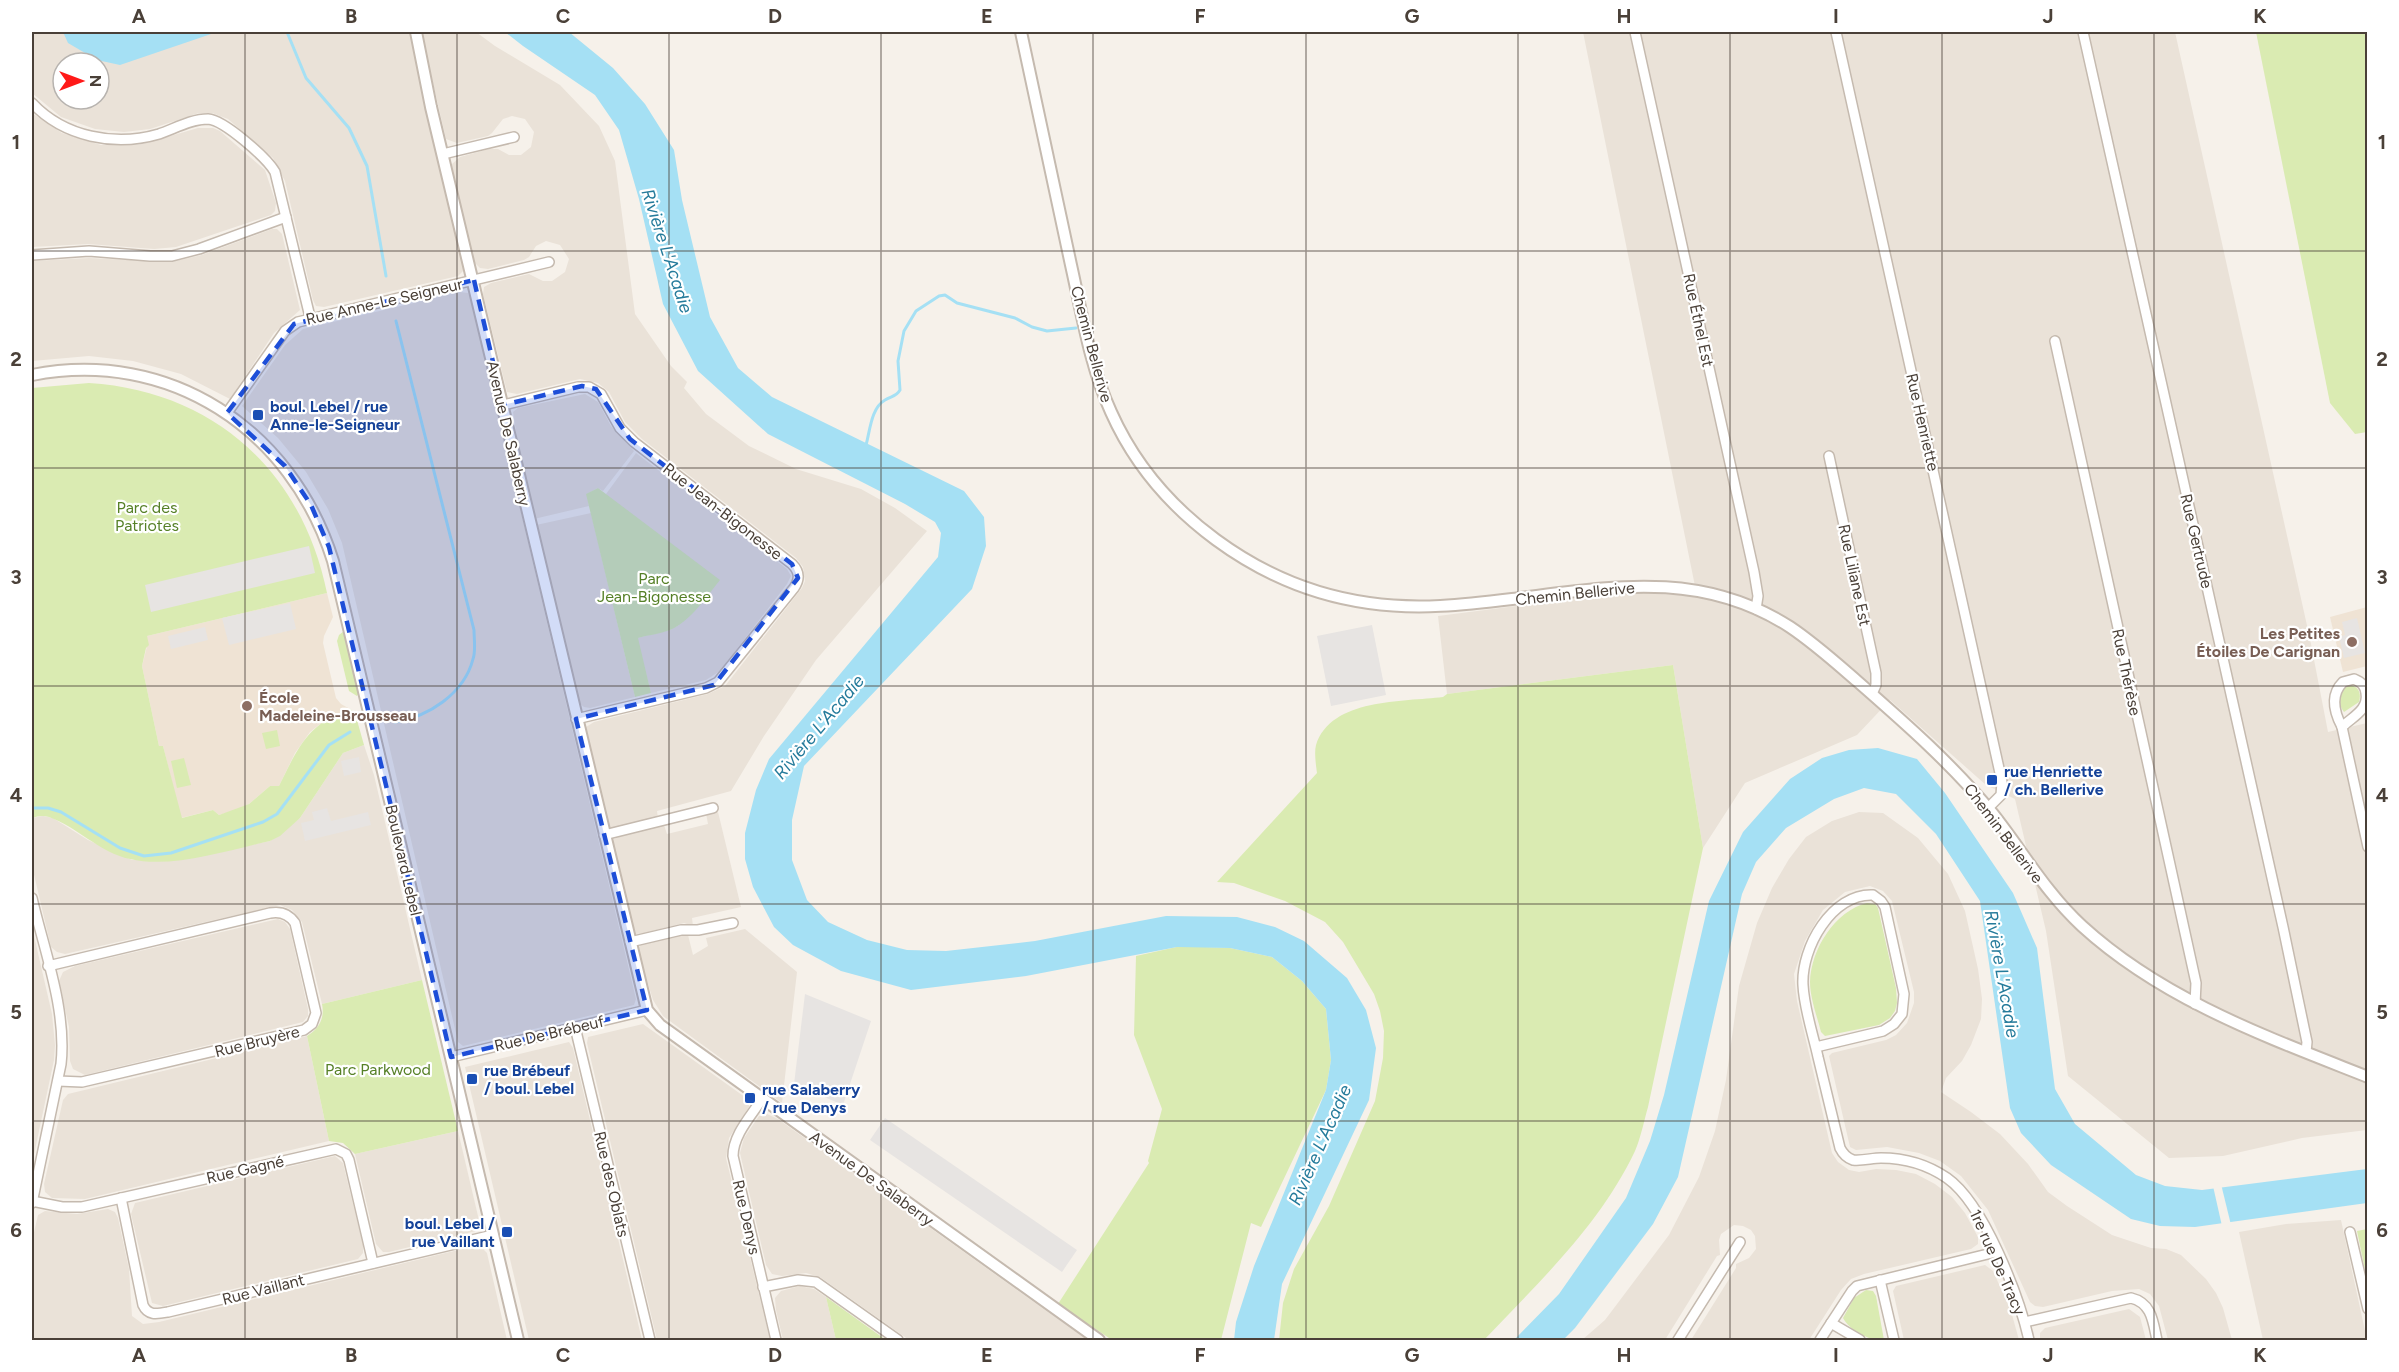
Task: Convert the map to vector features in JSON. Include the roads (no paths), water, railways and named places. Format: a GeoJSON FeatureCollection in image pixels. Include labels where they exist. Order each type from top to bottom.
{"type":"FeatureCollection","features":[{"type":"Feature","properties":{"kind":"street","name":"Avenue De Salaberry"},"geometry":{"type":"LineString","coordinates":[[416,32],[442,154],[647,1010],[660,1025],[1099,1341]]}},
{"type":"Feature","properties":{"kind":"street","name":"Chemin Bellerive"},"geometry":{"type":"LineString","coordinates":[[1021,32],[1087,335],[1101,389],[1116,423],[1142,464],[1172,500],[1211,536],[1243,558],[1290,582],[1331,596],[1371,604],[1420,607],[1464,605],[1639,585],[1704,593],[1756,609],[1777,619],[1807,639],[1933,748],[1988,808],[2043,885],[2078,923],[2132,966],[2195,1004],[2367,1077]]}},
{"type":"Feature","properties":{"kind":"street","name":"Rue Éthel Est"},"geometry":{"type":"LineString","coordinates":[[1635,32],[1754,572],[1758,596],[1756,609]]}},
{"type":"Feature","properties":{"kind":"street","name":"Rue Henriette"},"geometry":{"type":"LineString","coordinates":[[1836,32],[2002,782],[2001,795],[1988,808]]}},
{"type":"Feature","properties":{"kind":"street","name":"Rue Gertrude"},"geometry":{"type":"LineString","coordinates":[[2083,32],[2283,927],[2307,1042],[2306,1052]]}},
{"type":"Feature","properties":{"kind":"street"},"geometry":{"type":"LineString","coordinates":[[32,103],[48,117],[72,130],[112,140],[143,138],[201,120],[219,122],[271,166],[276,176],[310,317]]}},
{"type":"Feature","properties":{"kind":"street"},"geometry":{"type":"LineString","coordinates":[[442,154],[514,136]]}},
{"type":"Feature","properties":{"kind":"street"},"geometry":{"type":"LineString","coordinates":[[32,255],[89,251],[172,256],[286,217]]}},
{"type":"Feature","properties":{"kind":"street","name":"Rue Anne-Le Seigneur"},"geometry":{"type":"LineString","coordinates":[[227,413],[285,331],[294,324],[310,317],[549,262]]}},
{"type":"Feature","properties":{"kind":"street","name":"Rue Thérèse"},"geometry":{"type":"LineString","coordinates":[[2055,341],[2196,983],[2195,1004]]}},
{"type":"Feature","properties":{"kind":"street","name":"Boulevard Lebel"},"geometry":{"type":"LineString","coordinates":[[32,375],[77,370],[130,374],[175,387],[227,413],[245,426],[285,466],[311,505],[329,547],[518,1341]]}},
{"type":"Feature","properties":{"kind":"street","name":"Rue Jean-Bigonesse"},"geometry":{"type":"LineString","coordinates":[[503,405],[582,386],[596,389],[620,428],[634,442],[792,564],[798,573],[798,581],[794,588],[718,682],[706,688],[576,719]]}},
{"type":"Feature","properties":{"kind":"street","name":"Rue Liliane Est"},"geometry":{"type":"LineString","coordinates":[[1829,456],[1876,673],[1876,686],[1872,694]]}},
{"type":"Feature","properties":{"kind":"street"},"geometry":{"type":"LineString","coordinates":[[2342,727],[2361,711],[2366,703],[2366,689],[2363,684],[2354,679],[2343,682],[2336,693],[2335,711],[2342,727],[2367,847]]}},
{"type":"Feature","properties":{"kind":"street"},"geometry":{"type":"LineString","coordinates":[[604,835],[713,808]]}},
{"type":"Feature","properties":{"kind":"street"},"geometry":{"type":"LineString","coordinates":[[1859,897],[1876,897],[1885,908],[1903,988],[1902,1014],[1883,1032],[1816,1047],[1803,986],[1804,967],[1809,952],[1823,926],[1840,905],[1859,897]]}},
{"type":"Feature","properties":{"kind":"street"},"geometry":{"type":"LineString","coordinates":[[32,898],[62,1030],[62,1057],[58,1081],[32,1202]]}},
{"type":"Feature","properties":{"kind":"street","name":"Rue Bruyère"},"geometry":{"type":"LineString","coordinates":[[48,966],[275,912],[282,913],[291,917],[295,923],[316,1013],[312,1024],[304,1030],[82,1082],[58,1081]]}},
{"type":"Feature","properties":{"kind":"street"},"geometry":{"type":"LineString","coordinates":[[630,942],[681,930],[698,930],[733,923]]}},
{"type":"Feature","properties":{"kind":"street","name":"Rue De Brébeuf"},"geometry":{"type":"LineString","coordinates":[[451,1057],[647,1010]]}},
{"type":"Feature","properties":{"kind":"street","name":"Rue des Oblats"},"geometry":{"type":"LineString","coordinates":[[575,1027],[650,1341]]}},
{"type":"Feature","properties":{"kind":"street","name":"1re rue De Tracy"},"geometry":{"type":"LineString","coordinates":[[1816,1047],[1840,1148],[1846,1157],[1859,1160],[1883,1158],[1904,1160],[1923,1166],[1947,1178],[1973,1204],[2018,1301],[2029,1341]]}},
{"type":"Feature","properties":{"kind":"street","name":"Rue Denys"},"geometry":{"type":"LineString","coordinates":[[762,1099],[738,1136],[733,1150],[776,1341]]}},
{"type":"Feature","properties":{"kind":"street","name":"Rue Gagné"},"geometry":{"type":"LineString","coordinates":[[32,1202],[75,1207],[336,1149],[346,1154],[349,1160],[373,1263]]}},
{"type":"Feature","properties":{"kind":"street","name":"Rue Vaillant"},"geometry":{"type":"LineString","coordinates":[[121,1198],[143,1305],[152,1314],[493,1235]]}},
{"type":"Feature","properties":{"kind":"street"},"geometry":{"type":"LineString","coordinates":[[2350,1232],[2367,1309]]}},
{"type":"Feature","properties":{"kind":"street"},"geometry":{"type":"LineString","coordinates":[[1678,1341],[1740,1242]]}},
{"type":"Feature","properties":{"kind":"street"},"geometry":{"type":"LineString","coordinates":[[1820,1341],[1854,1288],[1996,1252]]}},
{"type":"Feature","properties":{"kind":"street"},"geometry":{"type":"LineString","coordinates":[[763,1287],[803,1279],[816,1282],[898,1341]]}},
{"type":"Feature","properties":{"kind":"street"},"geometry":{"type":"LineString","coordinates":[[1880,1280],[1894,1341]]}},
{"type":"Feature","properties":{"kind":"street"},"geometry":{"type":"LineString","coordinates":[[2025,1322],[2130,1298],[2141,1302],[2149,1310],[2157,1341]]}},
{"type":"Feature","properties":{"kind":"street"},"geometry":{"type":"LineString","coordinates":[[1831,1323],[1860,1341]]}},
{"type":"Feature","properties":{"kind":"water"},"geometry":{"type":"Polygon","coordinates":[[[63,32],[217,32],[120,65],[111,63],[111,51],[82,51],[68,43],[63,32]]]}},
{"type":"Feature","properties":{"kind":"water","name":"Rivière L'Acadie"},"geometry":{"type":"Polygon","coordinates":[[[505,32],[569,32],[613,68],[645,104],[674,150],[682,200],[710,317],[738,368],[772,397],[964,491],[984,517],[986,546],[972,589],[804,766],[792,820],[792,860],[807,900],[828,922],[867,940],[907,950],[946,951],[1035,941],[1166,916],[1237,917],[1275,927],[1304,941],[1347,978],[1366,1010],[1376,1048],[1369,1100],[1282,1284],[1274,1340],[1234,1340],[1236,1322],[1254,1266],[1326,1090],[1331,1060],[1326,1009],[1302,981],[1272,957],[1230,948],[1177,947],[1026,976],[911,990],[841,971],[793,945],[774,927],[753,887],[745,859],[745,833],[756,790],[769,759],[938,557],[941,533],[935,522],[905,504],[768,434],[698,371],[663,304],[639,199],[619,130],[595,95],[505,32]]]}},
{"type":"Feature","properties":{"kind":"water","name":"Rivière L'Acadie"},"geometry":{"type":"Polygon","coordinates":[[[1878,748],[1917,759],[1945,793],[2013,893],[2037,948],[2055,1089],[2075,1124],[2136,1175],[2165,1186],[2202,1190],[2367,1169],[2367,1203],[2195,1227],[2160,1226],[2131,1219],[2051,1165],[2021,1133],[2010,1108],[1980,901],[1936,834],[1896,794],[1864,788],[1834,799],[1786,828],[1756,862],[1742,894],[1678,1177],[1653,1224],[1575,1328],[1563,1340],[1514,1340],[1559,1294],[1626,1198],[1650,1141],[1664,1095],[1709,901],[1743,832],[1790,779],[1822,758],[1849,750],[1878,748]]]}},
{"type":"Feature","properties":{"kind":"waterway"},"geometry":{"type":"LineString","coordinates":[[287,32],[306,78],[349,128],[367,166],[386,276]]}},
{"type":"Feature","properties":{"kind":"waterway"},"geometry":{"type":"LineString","coordinates":[[866,445],[877,408],[900,390],[898,361],[904,331],[916,311],[939,296],[945,295],[957,303],[1015,318],[1032,327],[1047,331],[1076,328]]}},
{"type":"Feature","properties":{"kind":"waterway"},"geometry":{"type":"LineString","coordinates":[[395,722],[420,715],[443,702],[453,693],[468,672],[475,649],[474,630],[396,321]]}},
{"type":"Feature","properties":{"kind":"waterway"},"geometry":{"type":"LineString","coordinates":[[32,808],[48,808],[61,812],[120,848],[144,856],[171,853],[263,822],[277,814],[329,745],[350,732]]}},
{"type":"Feature","properties":{"kind":"place","name":"boul. Lebel / rue Anne-le-Seigneur"},"geometry":{"type":"Point","coordinates":[258,415]}},
{"type":"Feature","properties":{"kind":"place","name":"Les Petites Étoiles De Carignan"},"geometry":{"type":"Point","coordinates":[2352,642]}},
{"type":"Feature","properties":{"kind":"place","name":"École Madeleine-Brousseau"},"geometry":{"type":"Point","coordinates":[247,706]}},
{"type":"Feature","properties":{"kind":"place","name":"rue Henriette / ch. Bellerive"},"geometry":{"type":"Point","coordinates":[1992,780]}},
{"type":"Feature","properties":{"kind":"place","name":"rue Brébeuf / boul. Lebel"},"geometry":{"type":"Point","coordinates":[472,1079]}},
{"type":"Feature","properties":{"kind":"place","name":"rue Salaberry / rue Denys"},"geometry":{"type":"Point","coordinates":[750,1098]}},
{"type":"Feature","properties":{"kind":"place","name":"boul. Lebel / rue Vaillant"},"geometry":{"type":"Point","coordinates":[507,1232]}},
{"type":"Feature","properties":{"kind":"park label","name":"Parc des Patriotes"},"geometry":{"type":"Point","coordinates":[147,516]}},
{"type":"Feature","properties":{"kind":"park label","name":"Parc Jean-Bigonesse"},"geometry":{"type":"Point","coordinates":[654,587]}},
{"type":"Feature","properties":{"kind":"park label","name":"Parc Parkwood"},"geometry":{"type":"Point","coordinates":[378,1069]}}]}
